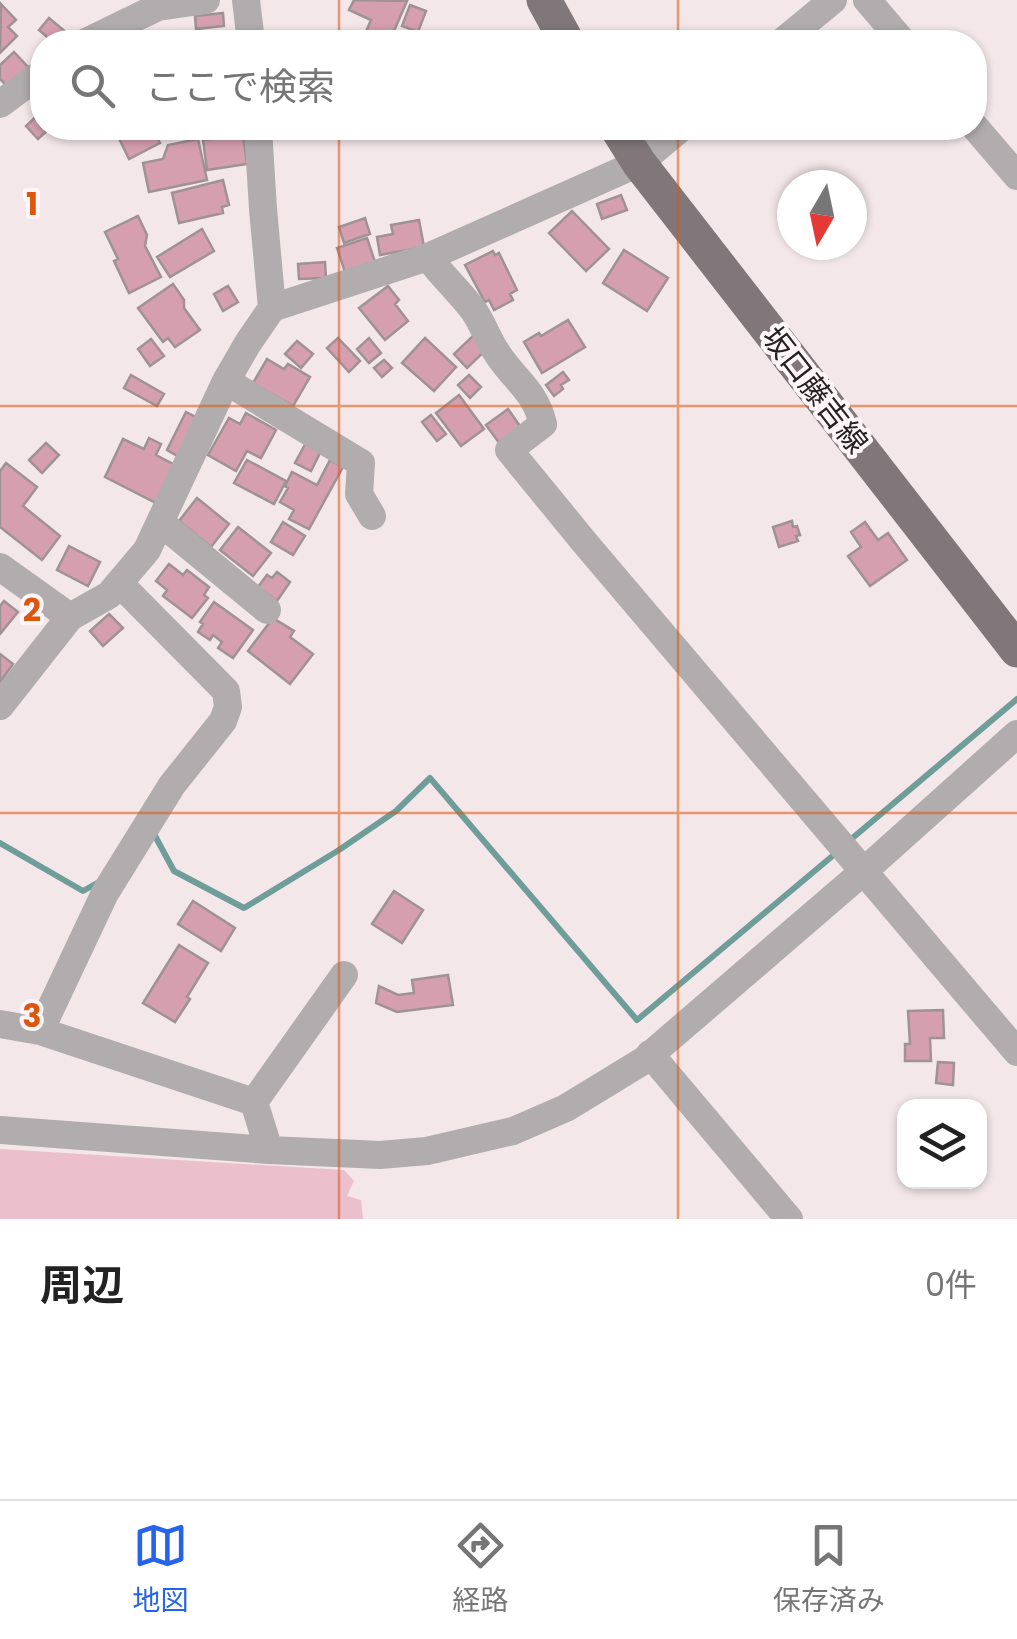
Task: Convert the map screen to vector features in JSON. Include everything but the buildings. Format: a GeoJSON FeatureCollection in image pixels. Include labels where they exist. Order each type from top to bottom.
{"type":"FeatureCollection","features":[{"type":"Feature","properties":{"kind":"main road"},"geometry":{"type":"LineString","coordinates":[[544,0],[560,30]]}},
{"type":"Feature","properties":{"kind":"main road","name":"坂口藤吉線"},"geometry":{"type":"LineString","coordinates":[[624,140],[639,164],[1017,650]]}},
{"type":"Feature","properties":{"kind":"street"},"geometry":{"type":"LineString","coordinates":[[111,30],[158,7],[206,0]]}},
{"type":"Feature","properties":{"kind":"street"},"geometry":{"type":"LineString","coordinates":[[246,0],[250,30]]}},
{"type":"Feature","properties":{"kind":"street"},"geometry":{"type":"LineString","coordinates":[[796,30],[832,0]]}},
{"type":"Feature","properties":{"kind":"street"},"geometry":{"type":"LineString","coordinates":[[867,0],[893,30]]}},
{"type":"Feature","properties":{"kind":"street"},"geometry":{"type":"LineString","coordinates":[[0,104],[30,82]]}},
{"type":"Feature","properties":{"kind":"street"},"geometry":{"type":"LineString","coordinates":[[259,140],[272,308]]}},
{"type":"Feature","properties":{"kind":"street"},"geometry":{"type":"LineString","coordinates":[[0,706],[70,618],[109,595],[147,550],[226,381],[272,308],[428,257],[639,164],[667,140]]}},
{"type":"Feature","properties":{"kind":"street"},"geometry":{"type":"LineString","coordinates":[[986,140],[1017,176]]}},
{"type":"Feature","properties":{"kind":"street"},"geometry":{"type":"LineString","coordinates":[[428,257],[475,312],[498,355],[525,384],[539,407],[543,424],[509,450],[1017,1052]]}},
{"type":"Feature","properties":{"kind":"street"},"geometry":{"type":"LineString","coordinates":[[226,381],[361,463],[358,494],[372,516]]}},
{"type":"Feature","properties":{"kind":"street"},"geometry":{"type":"LineString","coordinates":[[161,523],[267,610]]}},
{"type":"Feature","properties":{"kind":"street"},"geometry":{"type":"LineString","coordinates":[[0,567],[70,618]]}},
{"type":"Feature","properties":{"kind":"street"},"geometry":{"type":"LineString","coordinates":[[40,1031],[105,893],[172,784],[223,720],[228,707],[226,691],[120,584]]}},
{"type":"Feature","properties":{"kind":"street"},"geometry":{"type":"LineString","coordinates":[[0,1130],[380,1155],[427,1152],[513,1131],[566,1108],[650,1054],[1017,734]]}},
{"type":"Feature","properties":{"kind":"street"},"geometry":{"type":"LineString","coordinates":[[254,1102],[344,975]]}},
{"type":"Feature","properties":{"kind":"street"},"geometry":{"type":"LineString","coordinates":[[0,1024],[40,1031],[254,1102]]}},
{"type":"Feature","properties":{"kind":"street"},"geometry":{"type":"LineString","coordinates":[[650,1054],[790,1219]]}},
{"type":"Feature","properties":{"kind":"street"},"geometry":{"type":"LineString","coordinates":[[254,1102],[269,1150]]}},
{"type":"Feature","properties":{"kind":"shaded area"},"geometry":{"type":"Polygon","coordinates":[[[0,1149],[344,1170],[354,1181],[347,1196],[361,1200],[363,1219],[0,1219],[0,1149]]]}},
{"type":"Feature","properties":{"kind":"waterway"},"geometry":{"type":"LineString","coordinates":[[849,841],[1017,699]]}},
{"type":"Feature","properties":{"kind":"waterway"},"geometry":{"type":"LineString","coordinates":[[154,834],[174,871],[244,908],[396,811],[430,778],[637,1020],[836,853]]}},
{"type":"Feature","properties":{"kind":"waterway"},"geometry":{"type":"LineString","coordinates":[[0,843],[83,891],[99,882]]}}]}
